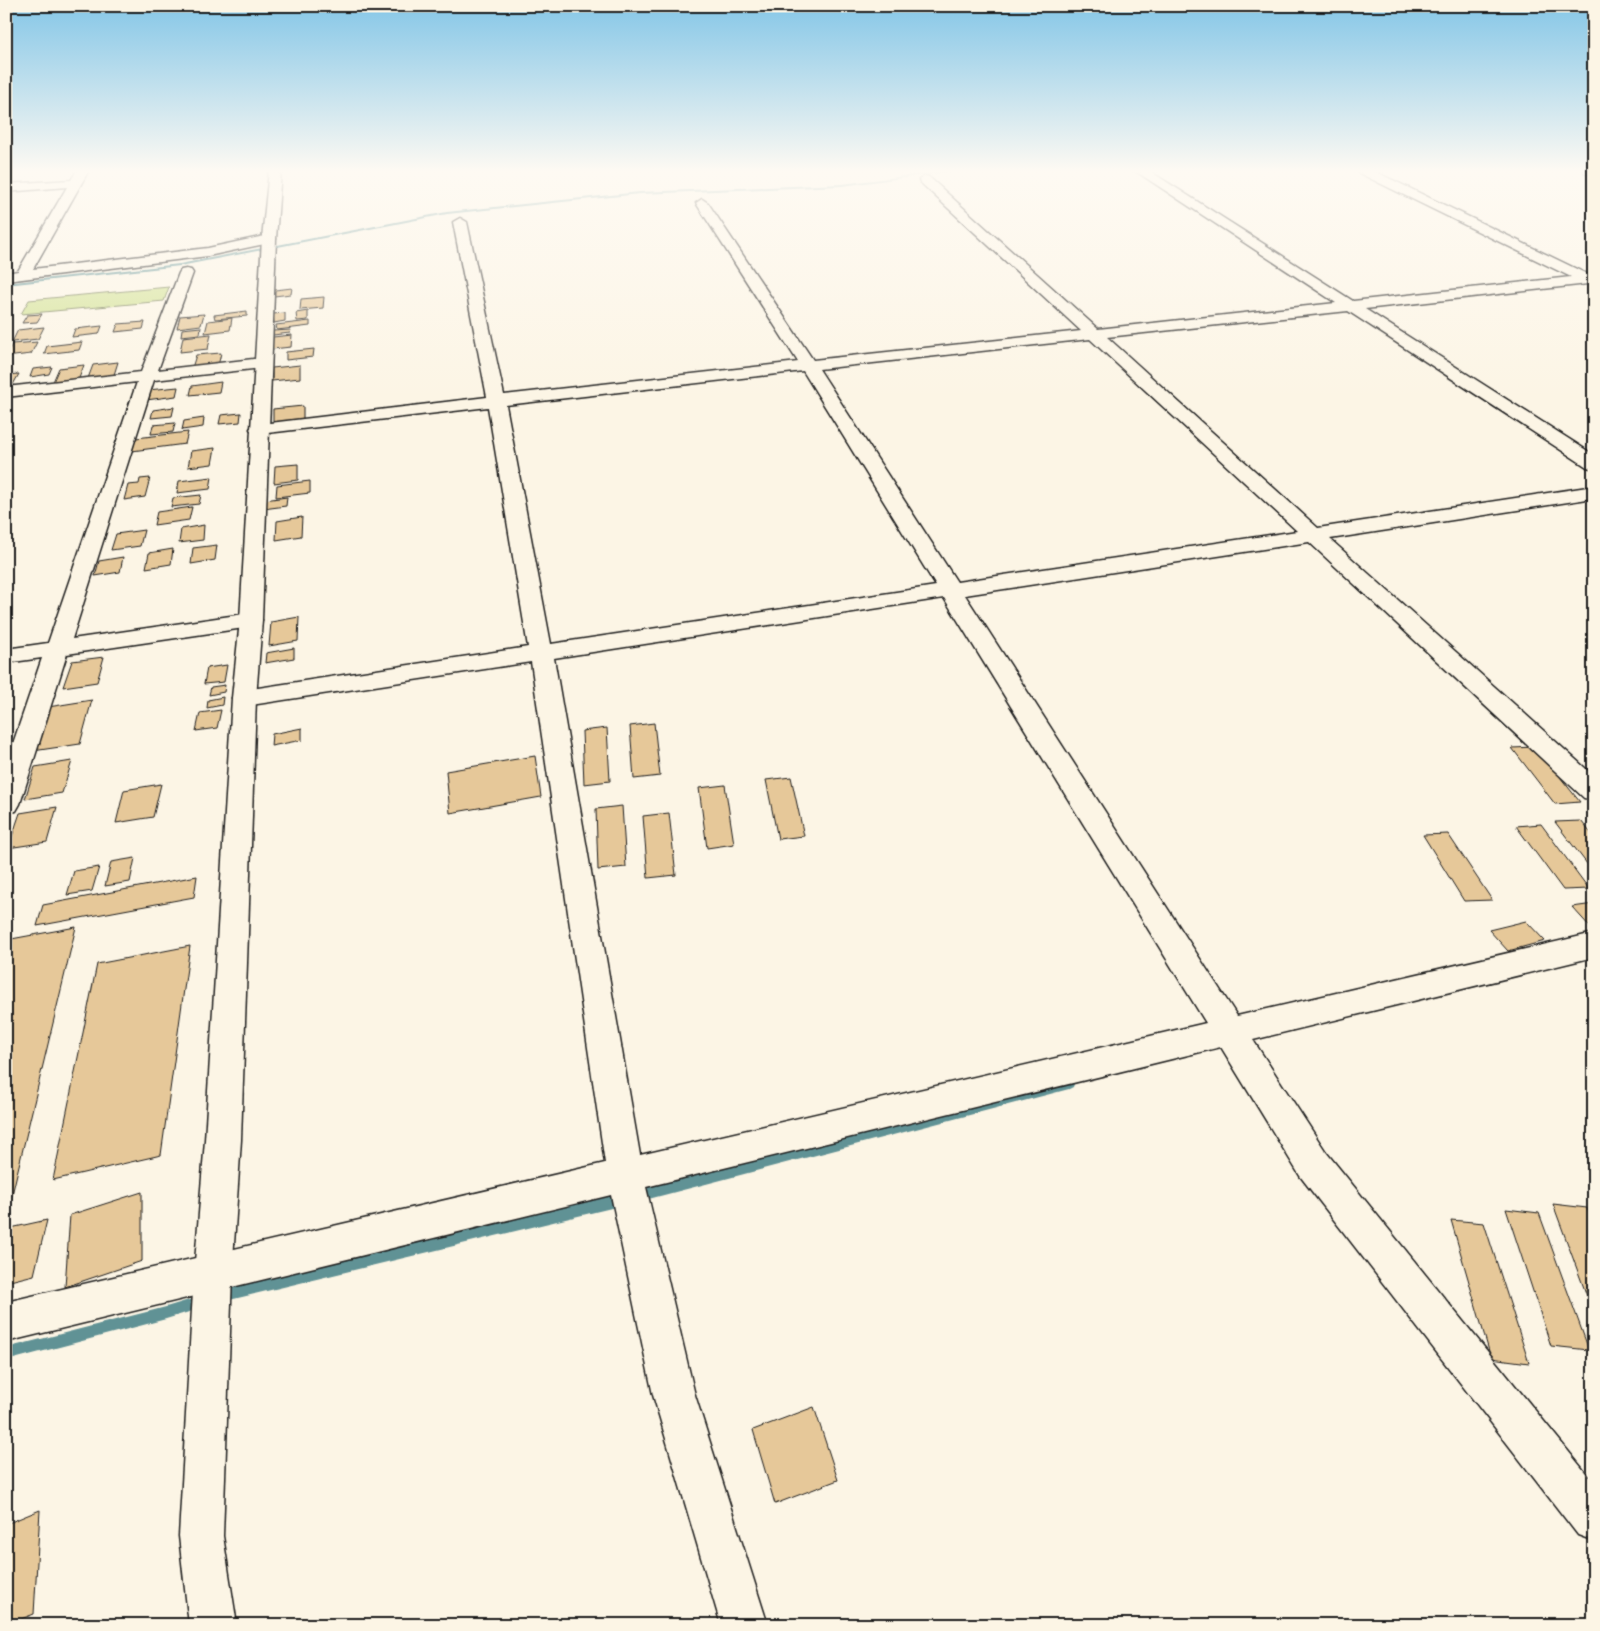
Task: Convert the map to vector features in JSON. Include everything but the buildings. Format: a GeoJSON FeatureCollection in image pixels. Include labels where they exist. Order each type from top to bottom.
{"type":"FeatureCollection","features":[{"type":"Feature","properties":{"kind":"street"},"geometry":{"type":"LineString","coordinates":[[23,275],[39,246]]}},
{"type":"Feature","properties":{"kind":"street"},"geometry":{"type":"LineString","coordinates":[[6,276],[208,252],[238,246]]}},
{"type":"Feature","properties":{"kind":"street"},"geometry":{"type":"LineString","coordinates":[[213,1625],[201,1536],[213,1274],[223,1140],[244,698],[251,620],[269,246]]}},
{"type":"Feature","properties":{"kind":"street"},"geometry":{"type":"LineString","coordinates":[[465,246],[496,400],[541,653],[625,1175],[674,1395],[745,1625]]}},
{"type":"Feature","properties":{"kind":"street"},"geometry":{"type":"LineString","coordinates":[[730,246],[808,365],[1313,1164],[1594,1519]]}},
{"type":"Feature","properties":{"kind":"street"},"geometry":{"type":"LineString","coordinates":[[997,246],[1594,791]]}},
{"type":"Feature","properties":{"kind":"street"},"geometry":{"type":"LineString","coordinates":[[1259,246],[1594,463]]}},
{"type":"Feature","properties":{"kind":"street"},"geometry":{"type":"LineString","coordinates":[[1521,246],[1592,280]]}},
{"type":"Feature","properties":{"kind":"street"},"geometry":{"type":"LineString","coordinates":[[6,804],[147,377],[186,272]]}},
{"type":"Feature","properties":{"kind":"street"},"geometry":{"type":"LineString","coordinates":[[259,429],[808,365],[1592,280]]}},
{"type":"Feature","properties":{"kind":"street"},"geometry":{"type":"LineString","coordinates":[[6,392],[263,363]]}},
{"type":"Feature","properties":{"kind":"street"},"geometry":{"type":"LineString","coordinates":[[244,698],[1594,492]]}},
{"type":"Feature","properties":{"kind":"street"},"geometry":{"type":"LineString","coordinates":[[6,656],[251,620]]}},
{"type":"Feature","properties":{"kind":"street"},"geometry":{"type":"LineString","coordinates":[[6,1322],[1594,945]]}},
{"type":"Feature","properties":{"kind":"green space"},"geometry":{"type":"Polygon","coordinates":[[[169,287],[164,301],[21,314],[29,300],[169,287]]]}},
{"type":"Feature","properties":{"kind":"waterway"},"geometry":{"type":"LineString","coordinates":[[6,284],[180,265],[277,246]]}},
{"type":"Feature","properties":{"kind":"waterway"},"geometry":{"type":"LineString","coordinates":[[637,1196],[1069,1084]]}},
{"type":"Feature","properties":{"kind":"waterway"},"geometry":{"type":"LineString","coordinates":[[221,1296],[624,1199]]}},
{"type":"Feature","properties":{"kind":"waterway"},"geometry":{"type":"LineString","coordinates":[[6,1355],[202,1302]]}}]}
